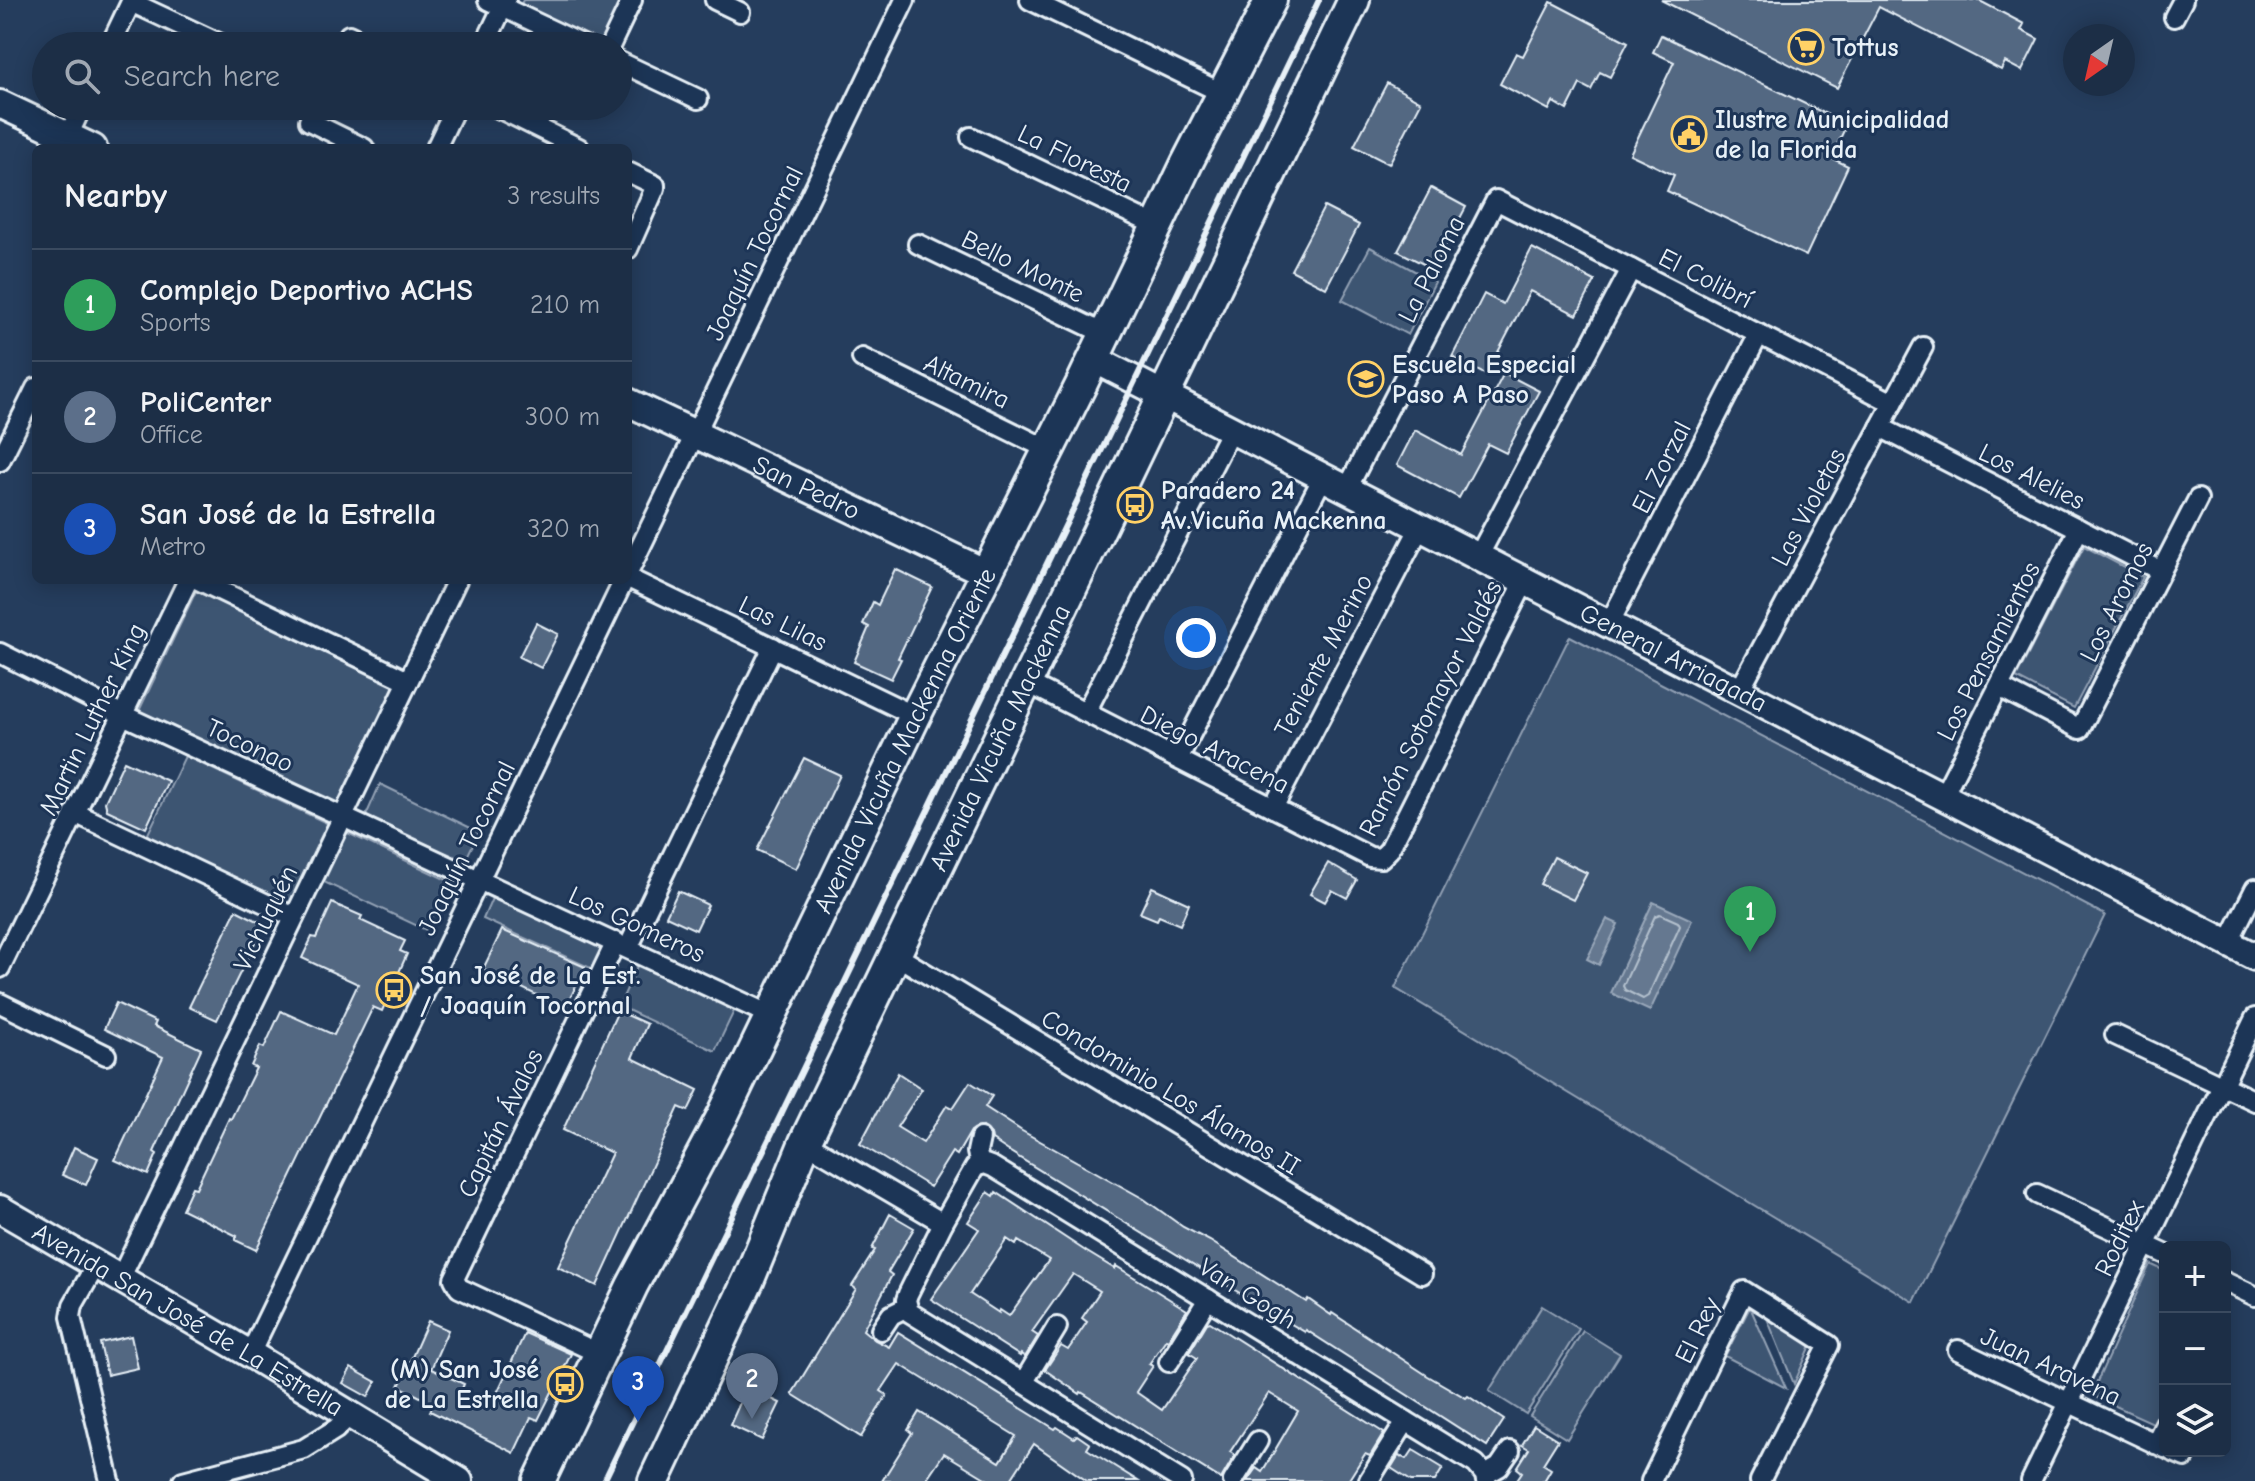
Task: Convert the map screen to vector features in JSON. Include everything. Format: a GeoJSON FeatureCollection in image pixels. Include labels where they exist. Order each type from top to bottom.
{"type":"FeatureCollection","features":[{"type":"Feature","properties":{"kind":"main road","name":"Avenida Vicuña Mackenna Oriente"},"geometry":{"type":"LineString","coordinates":[[539,1481],[632,1286],[699,1162],[772,1016],[915,716],[1271,0]]}},
{"type":"Feature","properties":{"kind":"main road","name":"Avenida Vicuña Mackenna"},"geometry":{"type":"LineString","coordinates":[[654,1481],[749,1279],[805,1142],[1354,0]]}},
{"type":"Feature","properties":{"kind":"street"},"geometry":{"type":"LineString","coordinates":[[617,32],[632,0]]}},
{"type":"Feature","properties":{"kind":"street"},"geometry":{"type":"LineString","coordinates":[[715,0],[740,12]]}},
{"type":"Feature","properties":{"kind":"street","name":"Joaquín Tocornal"},"geometry":{"type":"LineString","coordinates":[[632,566],[905,0]]}},
{"type":"Feature","properties":{"kind":"street"},"geometry":{"type":"LineString","coordinates":[[1030,0],[1224,94]]}},
{"type":"Feature","properties":{"kind":"street"},"geometry":{"type":"LineString","coordinates":[[117,32],[132,1],[196,32]]}},
{"type":"Feature","properties":{"kind":"street"},"geometry":{"type":"LineString","coordinates":[[489,32],[499,2],[558,32]]}},
{"type":"Feature","properties":{"kind":"street"},"geometry":{"type":"LineString","coordinates":[[632,68],[698,99]]}},
{"type":"Feature","properties":{"kind":"street"},"geometry":{"type":"LineString","coordinates":[[0,104],[32,119]]}},
{"type":"Feature","properties":{"kind":"street"},"geometry":{"type":"LineString","coordinates":[[34,120],[85,144]]}},
{"type":"Feature","properties":{"kind":"street"},"geometry":{"type":"LineString","coordinates":[[68,136],[75,120]]}},
{"type":"Feature","properties":{"kind":"street"},"geometry":{"type":"LineString","coordinates":[[438,144],[449,120]]}},
{"type":"Feature","properties":{"kind":"street"},"geometry":{"type":"LineString","coordinates":[[522,120],[571,144]]}},
{"type":"Feature","properties":{"kind":"street"},"geometry":{"type":"LineString","coordinates":[[309,121],[356,144]]}},
{"type":"Feature","properties":{"kind":"street","name":"La Floresta"},"geometry":{"type":"LineString","coordinates":[[971,137],[1157,226]]}},
{"type":"Feature","properties":{"kind":"street"},"geometry":{"type":"LineString","coordinates":[[632,174],[655,185],[632,240]]}},
{"type":"Feature","properties":{"kind":"street","name":"El Colibrí"},"geometry":{"type":"LineString","coordinates":[[1496,200],[1893,403]]}},
{"type":"Feature","properties":{"kind":"street","name":"La Paloma"},"geometry":{"type":"LineString","coordinates":[[1178,759],[1496,200]]}},
{"type":"Feature","properties":{"kind":"street","name":"Bello Monte"},"geometry":{"type":"LineString","coordinates":[[918,244],[1099,346]]}},
{"type":"Feature","properties":{"kind":"street"},"geometry":{"type":"LineString","coordinates":[[1478,557],[1631,269]]}},
{"type":"Feature","properties":{"kind":"street","name":"El Zorzal"},"geometry":{"type":"LineString","coordinates":[[1609,624],[1759,334]]}},
{"type":"Feature","properties":{"kind":"street","name":"General Arriagada"},"geometry":{"type":"LineString","coordinates":[[1099,346],[1165,395],[1231,430],[2255,957]]}},
{"type":"Feature","properties":{"kind":"street","name":"Las Violetas"},"geometry":{"type":"LineString","coordinates":[[1739,691],[1923,347]]}},
{"type":"Feature","properties":{"kind":"street","name":"Altamira"},"geometry":{"type":"LineString","coordinates":[[862,358],[1049,450]]}},
{"type":"Feature","properties":{"kind":"street"},"geometry":{"type":"LineString","coordinates":[[0,461],[32,396]]}},
{"type":"Feature","properties":{"kind":"street","name":"San Pedro"},"geometry":{"type":"LineString","coordinates":[[632,404],[986,573]]}},
{"type":"Feature","properties":{"kind":"street","name":"Los Alelies"},"geometry":{"type":"LineString","coordinates":[[1880,427],[2161,571]]}},
{"type":"Feature","properties":{"kind":"street"},"geometry":{"type":"LineString","coordinates":[[1086,712],[1231,430]]}},
{"type":"Feature","properties":{"kind":"street","name":"Los Aromos"},"geometry":{"type":"LineString","coordinates":[[1999,687],[2080,729],[2198,499]]}},
{"type":"Feature","properties":{"kind":"street","name":"Teniente Merino"},"geometry":{"type":"LineString","coordinates":[[1273,808],[1420,527]]}},
{"type":"Feature","properties":{"kind":"street","name":"Los Pensamientos"},"geometry":{"type":"LineString","coordinates":[[1943,796],[2079,529]]}},
{"type":"Feature","properties":{"kind":"street","name":"Las Lilas"},"geometry":{"type":"LineString","coordinates":[[632,579],[915,716]]}},
{"type":"Feature","properties":{"kind":"street","name":"Ramón Sotomayor Valdés"},"geometry":{"type":"LineString","coordinates":[[1381,858],[1389,850],[1525,581]]}},
{"type":"Feature","properties":{"kind":"street","name":"Martin Luther King"},"geometry":{"type":"LineString","coordinates":[[0,968],[186,584]]}},
{"type":"Feature","properties":{"kind":"street"},"geometry":{"type":"LineString","coordinates":[[206,584],[408,681]]}},
{"type":"Feature","properties":{"kind":"street","name":"Vichuquén"},"geometry":{"type":"LineString","coordinates":[[120,1279],[455,584]]}},
{"type":"Feature","properties":{"kind":"street","name":"Joaquín Tocornal"},"geometry":{"type":"LineString","coordinates":[[250,1354],[624,584]]}},
{"type":"Feature","properties":{"kind":"street","name":"Capitán Ávalos"},"geometry":{"type":"LineString","coordinates":[[600,1354],[454,1283],[773,647]]}},
{"type":"Feature","properties":{"kind":"street","name":"Toconao"},"geometry":{"type":"LineString","coordinates":[[0,653],[123,715],[480,879]]}},
{"type":"Feature","properties":{"kind":"street","name":"Diego Aracena"},"geometry":{"type":"LineString","coordinates":[[1026,682],[1370,857],[1381,858]]}},
{"type":"Feature","properties":{"kind":"street"},"geometry":{"type":"LineString","coordinates":[[75,813],[294,917]]}},
{"type":"Feature","properties":{"kind":"street","name":"Los Gomeros"},"geometry":{"type":"LineString","coordinates":[[480,879],[772,1016]]}},
{"type":"Feature","properties":{"kind":"street"},"geometry":{"type":"LineString","coordinates":[[2228,943],[2255,889]]}},
{"type":"Feature","properties":{"kind":"street","name":"Condominio Los Álamos II"},"geometry":{"type":"LineString","coordinates":[[894,954],[1422,1274]]}},
{"type":"Feature","properties":{"kind":"street"},"geometry":{"type":"LineString","coordinates":[[0,1003],[106,1055]]}},
{"type":"Feature","properties":{"kind":"street","name":"Roditex"},"geometry":{"type":"LineString","coordinates":[[2031,1481],[2255,1018]]}},
{"type":"Feature","properties":{"kind":"street"},"geometry":{"type":"LineString","coordinates":[[2115,1035],[2255,1101]]}},
{"type":"Feature","properties":{"kind":"street"},"geometry":{"type":"LineString","coordinates":[[980,1138],[977,1152],[980,1165],[971,1171],[943,1223],[908,1294],[907,1307],[914,1317],[1182,1481]]}},
{"type":"Feature","properties":{"kind":"street"},"geometry":{"type":"LineString","coordinates":[[805,1142],[943,1223]]}},
{"type":"Feature","properties":{"kind":"street","name":"Van Gogh"},"geometry":{"type":"LineString","coordinates":[[980,1165],[993,1167],[1476,1464],[1485,1478],[1499,1467],[1510,1451]]}},
{"type":"Feature","properties":{"kind":"street"},"geometry":{"type":"LineString","coordinates":[[2037,1194],[2159,1251]]}},
{"type":"Feature","properties":{"kind":"street","name":"Avenida San José de La Estrella"},"geometry":{"type":"LineString","coordinates":[[0,1209],[250,1354],[459,1481]]}},
{"type":"Feature","properties":{"kind":"street"},"geometry":{"type":"LineString","coordinates":[[96,1265],[73,1305],[71,1317],[110,1481]]}},
{"type":"Feature","properties":{"kind":"street"},"geometry":{"type":"LineString","coordinates":[[2231,1289],[2255,1296]]}},
{"type":"Feature","properties":{"kind":"street","name":"El Rey"},"geometry":{"type":"LineString","coordinates":[[1651,1481],[1744,1291],[1829,1345],[1760,1481]]}},
{"type":"Feature","properties":{"kind":"street"},"geometry":{"type":"LineString","coordinates":[[1169,1362],[1208,1299]]}},
{"type":"Feature","properties":{"kind":"street"},"geometry":{"type":"LineString","coordinates":[[881,1330],[891,1315],[907,1307]]}},
{"type":"Feature","properties":{"kind":"street"},"geometry":{"type":"LineString","coordinates":[[1023,1383],[1057,1327]]}},
{"type":"Feature","properties":{"kind":"street","name":"Juan Aravena"},"geometry":{"type":"LineString","coordinates":[[1958,1350],[2159,1445]]}},
{"type":"Feature","properties":{"kind":"street"},"geometry":{"type":"LineString","coordinates":[[183,1481],[304,1449],[336,1429],[350,1415]]}},
{"type":"Feature","properties":{"kind":"street"},"geometry":{"type":"LineString","coordinates":[[1369,1480],[1406,1421]]}},
{"type":"Feature","properties":{"kind":"street"},"geometry":{"type":"LineString","coordinates":[[1233,1481],[1258,1441]]}},
{"type":"Feature","properties":{"kind":"shaded area"},"geometry":{"type":"Polygon","coordinates":[[[523,0],[623,0],[608,32],[564,32],[518,10],[523,0]]]}},
{"type":"Feature","properties":{"kind":"shaded area"},"geometry":{"type":"Polygon","coordinates":[[[1370,247],[1435,282],[1408,335],[1342,300],[1370,247]]]}},
{"type":"Feature","properties":{"kind":"shaded area"},"geometry":{"type":"Polygon","coordinates":[[[2084,546],[2143,577],[2074,708],[2016,678],[2084,546]]]}},
{"type":"Feature","properties":{"kind":"shaded area"},"geometry":{"type":"Polygon","coordinates":[[[198,587],[397,681],[337,805],[139,711],[198,587]]]}},
{"type":"Feature","properties":{"kind":"shaded area"},"geometry":{"type":"Polygon","coordinates":[[[1570,636],[2105,915],[1914,1302],[1395,988],[1570,636]]]}},
{"type":"Feature","properties":{"kind":"shaded area"},"geometry":{"type":"Polygon","coordinates":[[[185,756],[449,881],[426,930],[305,873],[289,906],[146,838],[185,756]]]}},
{"type":"Feature","properties":{"kind":"shaded area"},"geometry":{"type":"Polygon","coordinates":[[[380,784],[479,832],[464,863],[365,818],[380,784]]]}},
{"type":"Feature","properties":{"kind":"shaded area"},"geometry":{"type":"Polygon","coordinates":[[[493,896],[605,947],[595,970],[483,919],[493,896]]]}},
{"type":"Feature","properties":{"kind":"shaded area"},"geometry":{"type":"Polygon","coordinates":[[[638,964],[735,1009],[715,1051],[619,1006],[638,964]]]}},
{"type":"Feature","properties":{"kind":"shaded area"},"geometry":{"type":"Polygon","coordinates":[[[2150,1264],[2159,1268],[2159,1410],[2153,1423],[2091,1395],[2150,1264]]]}},
{"type":"Feature","properties":{"kind":"shaded area"},"geometry":{"type":"Polygon","coordinates":[[[1542,1306],[1579,1329],[1526,1414],[1489,1391],[1542,1306]]]}},
{"type":"Feature","properties":{"kind":"shaded area"},"geometry":{"type":"Polygon","coordinates":[[[1762,1306],[1812,1343],[1794,1384],[1762,1306]]]}},
{"type":"Feature","properties":{"kind":"shaded area"},"geometry":{"type":"Polygon","coordinates":[[[1750,1307],[1786,1388],[1725,1356],[1750,1307]]]}},
{"type":"Feature","properties":{"kind":"shaded area"},"geometry":{"type":"Polygon","coordinates":[[[1583,1331],[1620,1354],[1567,1439],[1530,1416],[1583,1331]]]}},
{"type":"Feature","properties":{"kind":"water"},"geometry":{"type":"Polygon","coordinates":[[[1653,902],[1692,920],[1650,1011],[1611,993],[1653,902]]]}},
{"type":"Feature","properties":{"kind":"water"},"geometry":{"type":"Polygon","coordinates":[[[1607,919],[1618,924],[1599,965],[1587,959],[1607,919]]]}},
{"type":"Feature","properties":{"kind":"building","name":"Tottus"},"geometry":{"type":"Polygon","coordinates":[[[1661,0],[1978,0],[2024,24],[2021,30],[2038,39],[2022,71],[2005,62],[2001,70],[1879,7],[1837,88],[1661,0]]]}},
{"type":"Feature","properties":{"kind":"building"},"geometry":{"type":"Polygon","coordinates":[[[1551,2],[1628,42],[1610,77],[1600,72],[1591,90],[1580,84],[1567,110],[1553,102],[1549,110],[1500,84],[1516,53],[1523,56],[1551,2]]]}},
{"type":"Feature","properties":{"kind":"building"},"geometry":{"type":"Polygon","coordinates":[[[1661,35],[1847,124],[1831,158],[1848,166],[1806,256],[1667,191],[1674,175],[1630,154],[1674,62],[1653,52],[1661,35]]]}},
{"type":"Feature","properties":{"kind":"building"},"geometry":{"type":"Polygon","coordinates":[[[1387,83],[1421,102],[1389,164],[1354,146],[1387,83]]]}},
{"type":"Feature","properties":{"kind":"building"},"geometry":{"type":"Polygon","coordinates":[[[1431,188],[1466,207],[1433,269],[1398,251],[1431,188]]]}},
{"type":"Feature","properties":{"kind":"building"},"geometry":{"type":"Polygon","coordinates":[[[1324,207],[1359,225],[1326,288],[1291,270],[1324,207]]]}},
{"type":"Feature","properties":{"kind":"building"},"geometry":{"type":"Polygon","coordinates":[[[1532,248],[1595,281],[1577,315],[1530,291],[1486,375],[1452,357],[1484,294],[1503,304],[1532,248]]]}},
{"type":"Feature","properties":{"kind":"building"},"geometry":{"type":"Polygon","coordinates":[[[1504,373],[1539,391],[1506,453],[1488,444],[1459,498],[1397,465],[1415,430],[1461,455],[1504,373]]]}},
{"type":"Feature","properties":{"kind":"building"},"geometry":{"type":"Polygon","coordinates":[[[895,569],[932,587],[891,679],[854,662],[869,627],[863,624],[873,602],[878,605],[895,569]]]}},
{"type":"Feature","properties":{"kind":"building"},"geometry":{"type":"Polygon","coordinates":[[[536,623],[558,634],[541,668],[519,657],[536,623]]]}},
{"type":"Feature","properties":{"kind":"building"},"geometry":{"type":"Polygon","coordinates":[[[804,758],[840,775],[796,869],[757,850],[804,758]]]}},
{"type":"Feature","properties":{"kind":"building"},"geometry":{"type":"Polygon","coordinates":[[[124,761],[168,781],[146,828],[107,810],[105,802],[124,761]]]}},
{"type":"Feature","properties":{"kind":"building"},"geometry":{"type":"Polygon","coordinates":[[[1554,857],[1587,873],[1573,900],[1540,884],[1554,857]]]}},
{"type":"Feature","properties":{"kind":"building"},"geometry":{"type":"Polygon","coordinates":[[[1328,863],[1357,880],[1347,898],[1332,890],[1325,902],[1310,894],[1328,863]]]}},
{"type":"Feature","properties":{"kind":"building"},"geometry":{"type":"Polygon","coordinates":[[[1152,887],[1189,904],[1180,925],[1159,916],[1157,920],[1140,913],[1152,887]]]}},
{"type":"Feature","properties":{"kind":"building"},"geometry":{"type":"Polygon","coordinates":[[[678,891],[708,905],[696,930],[666,916],[678,891]]]}},
{"type":"Feature","properties":{"kind":"building"},"geometry":{"type":"Polygon","coordinates":[[[332,903],[405,941],[400,951],[407,954],[382,1011],[373,1007],[256,1250],[235,1240],[237,1236],[182,1209],[231,1119],[256,1068],[251,1066],[260,1046],[264,1048],[281,1011],[334,1035],[358,984],[302,958],[312,937],[316,938],[332,903]]]}},
{"type":"Feature","properties":{"kind":"building"},"geometry":{"type":"Polygon","coordinates":[[[236,910],[264,924],[217,1020],[189,1007],[236,910]]]}},
{"type":"Feature","properties":{"kind":"building"},"geometry":{"type":"Polygon","coordinates":[[[502,930],[585,967],[565,1009],[483,969],[502,930]]]}},
{"type":"Feature","properties":{"kind":"building"},"geometry":{"type":"Polygon","coordinates":[[[116,1003],[201,1049],[154,1152],[157,1154],[148,1175],[115,1160],[163,1057],[104,1029],[116,1003]]]}},
{"type":"Feature","properties":{"kind":"building"},"geometry":{"type":"Polygon","coordinates":[[[618,1011],[647,1024],[632,1058],[698,1090],[688,1111],[679,1107],[597,1286],[558,1267],[612,1153],[563,1130],[618,1011]]]}},
{"type":"Feature","properties":{"kind":"building"},"geometry":{"type":"Polygon","coordinates":[[[898,1073],[922,1089],[897,1127],[923,1143],[947,1105],[953,1108],[970,1082],[992,1096],[985,1107],[1022,1131],[1144,1199],[1183,1227],[1306,1302],[1308,1299],[1332,1313],[1428,1376],[1466,1398],[1468,1396],[1504,1420],[1487,1446],[1306,1330],[1264,1308],[1007,1150],[992,1140],[991,1134],[983,1127],[971,1131],[957,1155],[952,1152],[930,1187],[860,1144],[898,1073]]]}},
{"type":"Feature","properties":{"kind":"building"},"geometry":{"type":"Polygon","coordinates":[[[74,1147],[98,1158],[86,1185],[62,1175],[74,1147]]]}},
{"type":"Feature","properties":{"kind":"building"},"geometry":{"type":"Polygon","coordinates":[[[988,1192],[994,1196],[996,1192],[1087,1252],[1115,1269],[1116,1266],[1187,1310],[1149,1364],[1153,1366],[1136,1392],[1162,1410],[1197,1358],[1189,1353],[1210,1322],[1384,1433],[1370,1456],[1365,1454],[1348,1481],[1247,1481],[1256,1468],[1262,1472],[1298,1411],[1269,1393],[1230,1452],[1235,1455],[1221,1479],[1045,1370],[1061,1346],[1068,1350],[1087,1322],[1082,1318],[1100,1291],[1073,1274],[1032,1332],[1038,1336],[1025,1357],[931,1299],[979,1229],[968,1222],[988,1192]],[[1007,1239],[970,1294],[1009,1316],[1049,1260],[1018,1241],[1016,1245],[1007,1239]]]}},
{"type":"Feature","properties":{"kind":"building"},"geometry":{"type":"Polygon","coordinates":[[[890,1214],[914,1228],[888,1272],[892,1275],[863,1330],[889,1347],[898,1332],[1055,1429],[1057,1427],[1074,1438],[1077,1435],[1090,1444],[1087,1449],[1138,1481],[1087,1481],[1034,1444],[1010,1481],[990,1481],[944,1453],[925,1481],[882,1481],[912,1433],[908,1430],[919,1412],[1000,1462],[1016,1436],[899,1364],[881,1391],[887,1395],[861,1437],[792,1394],[856,1289],[852,1286],[875,1250],[872,1249],[890,1214]]]}},
{"type":"Feature","properties":{"kind":"building"},"geometry":{"type":"Polygon","coordinates":[[[428,1321],[448,1330],[431,1369],[464,1384],[461,1391],[491,1406],[525,1333],[571,1354],[538,1420],[531,1417],[514,1453],[430,1411],[434,1404],[399,1386],[428,1321]]]}},
{"type":"Feature","properties":{"kind":"building"},"geometry":{"type":"Polygon","coordinates":[[[131,1336],[138,1368],[107,1375],[100,1343],[131,1336]]]}},
{"type":"Feature","properties":{"kind":"building"},"geometry":{"type":"Polygon","coordinates":[[[351,1368],[376,1382],[368,1397],[343,1383],[351,1368]]]}},
{"type":"Feature","properties":{"kind":"building"},"geometry":{"type":"Polygon","coordinates":[[[747,1387],[780,1403],[762,1440],[730,1425],[747,1387]]]}},
{"type":"Feature","properties":{"kind":"building"},"geometry":{"type":"Polygon","coordinates":[[[1534,1425],[1558,1440],[1543,1464],[1551,1469],[1544,1481],[1516,1481],[1522,1472],[1517,1468],[1529,1449],[1522,1445],[1534,1425]]]}},
{"type":"Feature","properties":{"kind":"building"},"geometry":{"type":"Polygon","coordinates":[[[1413,1450],[1443,1468],[1435,1481],[1411,1481],[1391,1468],[1399,1455],[1407,1459],[1413,1450]]]}},
{"type":"Feature","properties":{"kind":"railway"},"geometry":{"type":"LineString","coordinates":[[604,1481],[1319,0]]}},
{"type":"Feature","properties":{"kind":"place","name":"Tottus"},"geometry":{"type":"Point","coordinates":[1806,47]}},
{"type":"Feature","properties":{"kind":"place","name":"Ilustre Municipalidad de la Florida"},"geometry":{"type":"Point","coordinates":[1689,134]}},
{"type":"Feature","properties":{"kind":"place","name":"Escuela Especial Paso A Paso"},"geometry":{"type":"Point","coordinates":[1366,379]}},
{"type":"Feature","properties":{"kind":"place","name":"Paradero 24 Av.Vicuña Mackenna"},"geometry":{"type":"Point","coordinates":[1135,505]}},
{"type":"Feature","properties":{"kind":"place","name":"Complejo Deportivo ACHS"},"geometry":{"type":"Point","coordinates":[1750,952]}},
{"type":"Feature","properties":{"kind":"place","name":"San José de La Est. / Joaquín Tocornal"},"geometry":{"type":"Point","coordinates":[394,990]}},
{"type":"Feature","properties":{"kind":"place","name":"(M) San José de La Estrella"},"geometry":{"type":"Point","coordinates":[565,1384]}},
{"type":"Feature","properties":{"kind":"place","name":"PoliCenter"},"geometry":{"type":"Point","coordinates":[752,1419]}},
{"type":"Feature","properties":{"kind":"place","name":"San José de la Estrella"},"geometry":{"type":"Point","coordinates":[638,1422]}}]}
